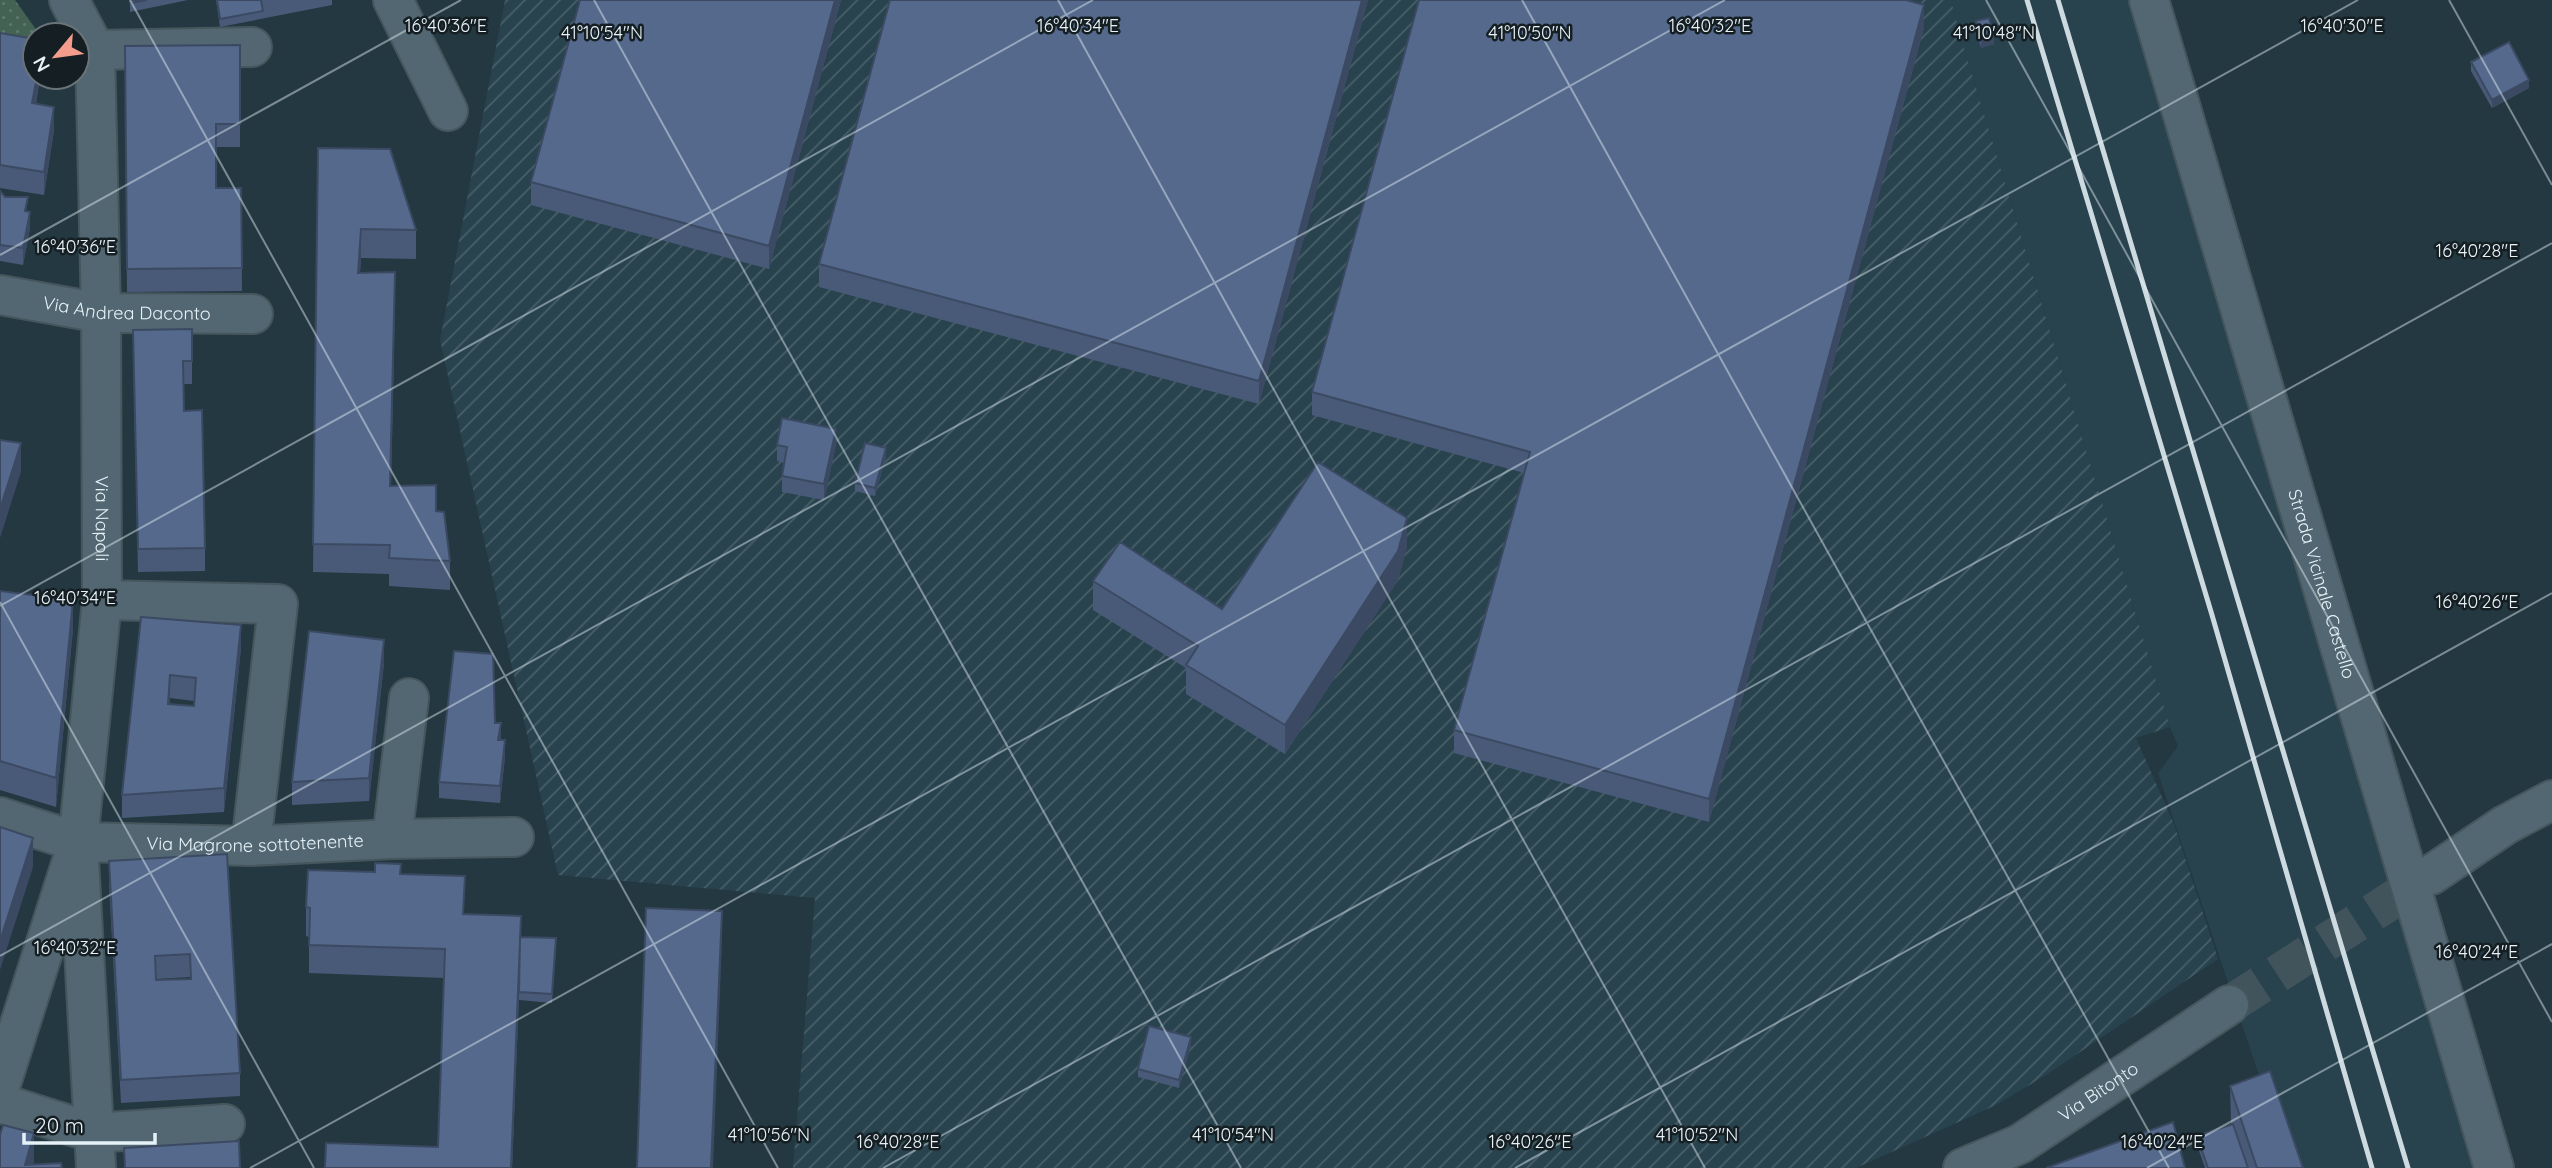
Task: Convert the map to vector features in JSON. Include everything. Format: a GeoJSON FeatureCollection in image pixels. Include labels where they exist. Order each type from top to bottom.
{"type":"FeatureCollection","features":[{"type":"Feature","properties":{"kind":"street","name":"Via Napoli"},"geometry":{"type":"LineString","coordinates":[[69,0],[95,50],[101,313],[102,600],[78,842],[95,1151]]}},
{"type":"Feature","properties":{"kind":"street"},"geometry":{"type":"LineString","coordinates":[[393,0],[448,111]]}},
{"type":"Feature","properties":{"kind":"street","name":"Strada Vicinale Castello"},"geometry":{"type":"LineString","coordinates":[[2149,0],[2494,1168]]}},
{"type":"Feature","properties":{"kind":"street"},"geometry":{"type":"LineString","coordinates":[[95,50],[251,47]]}},
{"type":"Feature","properties":{"kind":"street","name":"Via Andrea Daconto"},"geometry":{"type":"LineString","coordinates":[[0,296],[101,313],[253,314]]}},
{"type":"Feature","properties":{"kind":"street"},"geometry":{"type":"LineString","coordinates":[[102,600],[278,604],[251,846]]}},
{"type":"Feature","properties":{"kind":"street"},"geometry":{"type":"LineString","coordinates":[[392,839],[409,698]]}},
{"type":"Feature","properties":{"kind":"street"},"geometry":{"type":"LineString","coordinates":[[2431,875],[2505,825],[2552,800]]}},
{"type":"Feature","properties":{"kind":"street","name":"Via Magrone sottotenente"},"geometry":{"type":"LineString","coordinates":[[0,817],[78,842],[251,846],[392,839],[514,837]]}},
{"type":"Feature","properties":{"kind":"street"},"geometry":{"type":"LineString","coordinates":[[0,1087],[78,842]]}},
{"type":"Feature","properties":{"kind":"street","name":"Via Bitonto"},"geometry":{"type":"LineString","coordinates":[[1963,1168],[2020,1144],[2229,1005]]}},
{"type":"Feature","properties":{"kind":"street"},"geometry":{"type":"LineString","coordinates":[[0,1103],[95,1151],[225,1124]]}},
{"type":"Feature","properties":{"kind":"shaded area"},"geometry":{"type":"Polygon","coordinates":[[[505,0],[1951,0],[2170,727],[2136,738],[2174,824],[2218,959],[2046,1075],[1994,1106],[1856,1168],[793,1168],[815,898],[558,875],[440,340],[505,0]]]}},
{"type":"Feature","properties":{"kind":"shaded area"},"geometry":{"type":"Polygon","coordinates":[[[1951,0],[2140,0],[2479,1168],[2290,1168],[2158,773],[2178,746],[2170,727],[1951,0]]]}},
{"type":"Feature","properties":{"kind":"green space"},"geometry":{"type":"Polygon","coordinates":[[[0,0],[15,0],[30,21],[21,21],[21,45],[0,41],[0,0]]]}},
{"type":"Feature","properties":{"kind":"building"},"geometry":{"type":"Polygon","coordinates":[[[217,0],[261,0],[263,11],[220,19],[217,0]]]}},
{"type":"Feature","properties":{"kind":"building"},"geometry":{"type":"Polygon","coordinates":[[[580,0],[835,0],[769,246],[531,182],[580,0]]]}},
{"type":"Feature","properties":{"kind":"building"},"geometry":{"type":"Polygon","coordinates":[[[890,0],[1362,0],[1259,381],[819,264],[890,0]]]}},
{"type":"Feature","properties":{"kind":"building"},"geometry":{"type":"Polygon","coordinates":[[[1419,0],[1906,0],[1924,5],[1709,799],[1454,730],[1530,452],[1312,392],[1419,0]]]}},
{"type":"Feature","properties":{"kind":"building"},"geometry":{"type":"Polygon","coordinates":[[[1989,18],[1994,36],[1981,39],[1976,21],[1989,18]]]}},
{"type":"Feature","properties":{"kind":"building"},"geometry":{"type":"Polygon","coordinates":[[[0,33],[21,37],[21,91],[34,91],[32,103],[54,107],[44,172],[0,165],[0,33]]]}},
{"type":"Feature","properties":{"kind":"building"},"geometry":{"type":"Polygon","coordinates":[[[2509,42],[2529,80],[2492,100],[2471,62],[2509,42]]]}},
{"type":"Feature","properties":{"kind":"building"},"geometry":{"type":"Polygon","coordinates":[[[240,45],[240,124],[216,124],[216,188],[241,188],[242,268],[127,269],[125,46],[240,45]]]}},
{"type":"Feature","properties":{"kind":"building"},"geometry":{"type":"Polygon","coordinates":[[[318,148],[390,149],[416,230],[361,229],[358,273],[395,272],[390,486],[436,485],[436,511],[444,512],[450,561],[389,558],[390,545],[313,544],[318,148]]]}},
{"type":"Feature","properties":{"kind":"building"},"geometry":{"type":"Polygon","coordinates":[[[0,191],[5,197],[28,197],[25,211],[30,212],[23,248],[0,245],[0,191]]]}},
{"type":"Feature","properties":{"kind":"building"},"geometry":{"type":"Polygon","coordinates":[[[192,329],[192,361],[183,361],[184,411],[202,410],[205,548],[138,549],[133,330],[192,329]]]}},
{"type":"Feature","properties":{"kind":"building"},"geometry":{"type":"Polygon","coordinates":[[[782,418],[836,429],[824,484],[782,476],[787,447],[777,445],[782,418]]]}},
{"type":"Feature","properties":{"kind":"building"},"geometry":{"type":"Polygon","coordinates":[[[0,440],[21,443],[0,509],[0,440]]]}},
{"type":"Feature","properties":{"kind":"building"},"geometry":{"type":"Polygon","coordinates":[[[865,443],[886,448],[875,488],[855,483],[865,443]]]}},
{"type":"Feature","properties":{"kind":"building"},"geometry":{"type":"Polygon","coordinates":[[[1318,462],[1407,518],[1398,551],[1285,725],[1186,665],[1198,646],[1093,581],[1120,542],[1222,609],[1318,462]]]}},
{"type":"Feature","properties":{"kind":"building"},"geometry":{"type":"Polygon","coordinates":[[[0,591],[73,600],[56,778],[0,761],[0,591]]]}},
{"type":"Feature","properties":{"kind":"building"},"geometry":{"type":"Polygon","coordinates":[[[141,617],[241,625],[224,788],[122,795],[141,617]],[[170,675],[168,704],[194,706],[196,678],[170,675]]]}},
{"type":"Feature","properties":{"kind":"building"},"geometry":{"type":"Polygon","coordinates":[[[309,631],[384,640],[369,778],[292,782],[309,631]]]}},
{"type":"Feature","properties":{"kind":"building"},"geometry":{"type":"Polygon","coordinates":[[[454,651],[493,654],[495,723],[501,723],[498,740],[505,740],[500,786],[439,782],[454,651]]]}},
{"type":"Feature","properties":{"kind":"building"},"geometry":{"type":"Polygon","coordinates":[[[0,827],[33,838],[0,941],[0,827]]]}},
{"type":"Feature","properties":{"kind":"building"},"geometry":{"type":"Polygon","coordinates":[[[227,854],[240,1073],[121,1080],[109,861],[227,854]],[[190,954],[155,956],[156,980],[191,979],[190,954]]]}},
{"type":"Feature","properties":{"kind":"building"},"geometry":{"type":"Polygon","coordinates":[[[375,863],[401,864],[400,874],[465,876],[463,914],[521,916],[511,1168],[325,1168],[326,1143],[438,1147],[445,949],[309,945],[310,908],[306,907],[308,870],[375,872],[375,863]]]}},
{"type":"Feature","properties":{"kind":"building"},"geometry":{"type":"Polygon","coordinates":[[[646,908],[722,911],[711,1168],[637,1168],[646,908]]]}},
{"type":"Feature","properties":{"kind":"building"},"geometry":{"type":"Polygon","coordinates":[[[520,937],[556,938],[552,994],[519,992],[520,937]]]}},
{"type":"Feature","properties":{"kind":"building"},"geometry":{"type":"Polygon","coordinates":[[[1149,1026],[1191,1037],[1179,1080],[1138,1069],[1149,1026]]]}},
{"type":"Feature","properties":{"kind":"building"},"geometry":{"type":"Polygon","coordinates":[[[2270,1071],[2303,1168],[2257,1168],[2230,1086],[2270,1071]]]}},
{"type":"Feature","properties":{"kind":"building"},"geometry":{"type":"Polygon","coordinates":[[[2173,1122],[2185,1168],[2046,1168],[2173,1122]]]}},
{"type":"Feature","properties":{"kind":"building"},"geometry":{"type":"Polygon","coordinates":[[[2233,1124],[2248,1168],[2208,1168],[2197,1136],[2233,1124]]]}},
{"type":"Feature","properties":{"kind":"building"},"geometry":{"type":"Polygon","coordinates":[[[3,1125],[34,1133],[25,1165],[61,1163],[62,1168],[0,1168],[0,1135],[3,1125]]]}},
{"type":"Feature","properties":{"kind":"building"},"geometry":{"type":"Polygon","coordinates":[[[239,1141],[240,1168],[125,1168],[124,1148],[239,1141]]]}},
{"type":"Feature","properties":{"kind":"tunnel"},"geometry":{"type":"LineString","coordinates":[[2229,1005],[2431,875]]}},
{"type":"Feature","properties":{"kind":"railway"},"geometry":{"type":"LineString","coordinates":[[2027,0],[2212,615],[2372,1168]]}},
{"type":"Feature","properties":{"kind":"railway"},"geometry":{"type":"LineString","coordinates":[[2058,0],[2408,1168]]}}]}
